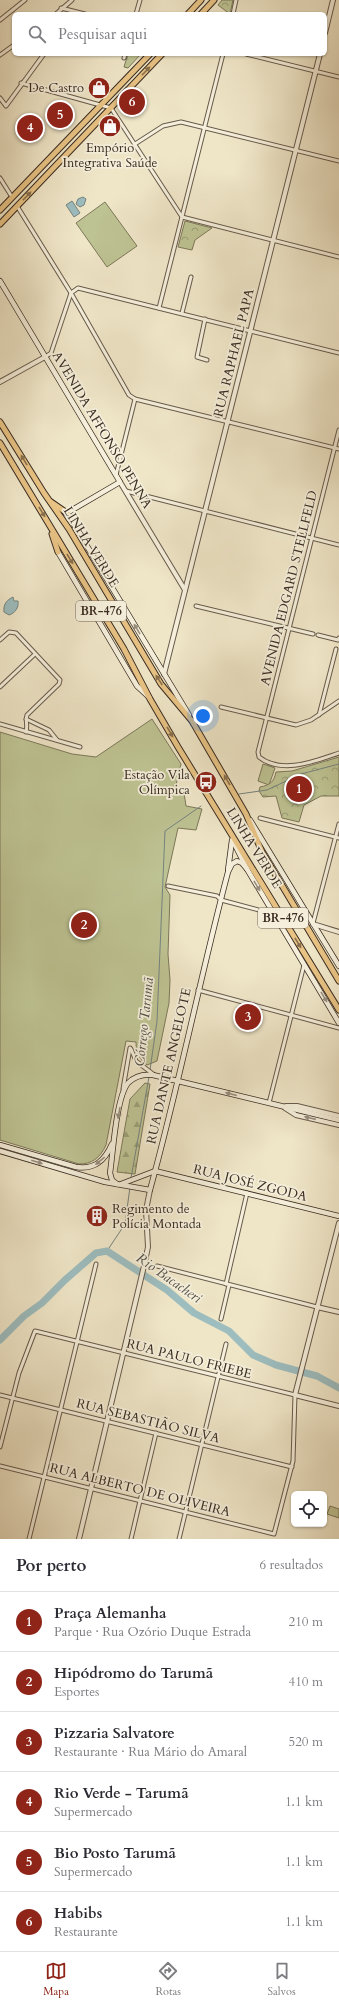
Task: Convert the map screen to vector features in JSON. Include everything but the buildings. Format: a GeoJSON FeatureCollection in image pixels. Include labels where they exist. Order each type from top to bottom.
{"type":"FeatureCollection","features":[{"type":"Feature","properties":{"kind":"highway"},"geometry":{"type":"LineString","coordinates":[[190,12],[201,0]]}},
{"type":"Feature","properties":{"kind":"highway"},"geometry":{"type":"LineString","coordinates":[[203,12],[214,0]]}},
{"type":"Feature","properties":{"kind":"highway"},"geometry":{"type":"LineString","coordinates":[[0,210],[148,56]]}},
{"type":"Feature","properties":{"kind":"highway"},"geometry":{"type":"LineString","coordinates":[[0,224],[160,56]]}},
{"type":"Feature","properties":{"kind":"highway","name":"LINHA VERDE"},"geometry":{"type":"LineString","coordinates":[[0,422],[49,501],[72,534],[161,684],[192,721],[246,814],[262,852],[339,980]]}},
{"type":"Feature","properties":{"kind":"highway","name":"LINHA VERDE"},"geometry":{"type":"LineString","coordinates":[[0,443],[124,649],[150,699],[339,1010]]}},
{"type":"Feature","properties":{"kind":"highway"},"geometry":{"type":"LineString","coordinates":[[49,501],[67,513]]}},
{"type":"Feature","properties":{"kind":"highway"},"geometry":{"type":"LineString","coordinates":[[50,525],[58,552]]}},
{"type":"Feature","properties":{"kind":"main road","name":"AVENIDA AFFONSO PENNA"},"geometry":{"type":"LineString","coordinates":[[0,281],[120,482]]}},
{"type":"Feature","properties":{"kind":"main road"},"geometry":{"type":"LineString","coordinates":[[67,513],[120,482]]}},
{"type":"Feature","properties":{"kind":"main road","name":"LINHA VERDE"},"geometry":{"type":"LineString","coordinates":[[67,513],[192,721]]}},
{"type":"Feature","properties":{"kind":"main road","name":"LINHA VERDE"},"geometry":{"type":"LineString","coordinates":[[58,552],[137,686],[150,699]]}},
{"type":"Feature","properties":{"kind":"main road"},"geometry":{"type":"LineString","coordinates":[[246,814],[339,966]]}},
{"type":"Feature","properties":{"kind":"main road"},"geometry":{"type":"LineString","coordinates":[[227,826],[247,869],[339,1023]]}},
{"type":"Feature","properties":{"kind":"main road","name":"RUA DANTE ANGELOTE"},"geometry":{"type":"LineString","coordinates":[[150,1190],[178,1081],[198,990],[228,872],[232,839]]}},
{"type":"Feature","properties":{"kind":"main road"},"geometry":{"type":"LineString","coordinates":[[228,872],[232,864],[237,861],[242,863],[247,869]]}},
{"type":"Feature","properties":{"kind":"main road"},"geometry":{"type":"LineString","coordinates":[[118,1184],[112,1180],[110,1173],[114,1137],[122,1097],[131,1080],[147,1072],[153,1075],[339,1120]]}},
{"type":"Feature","properties":{"kind":"main road"},"geometry":{"type":"LineString","coordinates":[[0,1144],[76,1167],[85,1168],[94,1166],[102,1160],[114,1137]]}},
{"type":"Feature","properties":{"kind":"main road"},"geometry":{"type":"LineString","coordinates":[[0,1151],[118,1184],[126,1184],[133,1187],[150,1190]]}},
{"type":"Feature","properties":{"kind":"main road"},"geometry":{"type":"LineString","coordinates":[[126,1184],[155,1171]]}},
{"type":"Feature","properties":{"kind":"main road","name":"RUA JOSÉ ZGODA"},"geometry":{"type":"LineString","coordinates":[[155,1171],[339,1216]]}},
{"type":"Feature","properties":{"kind":"street"},"geometry":{"type":"LineString","coordinates":[[0,20],[25,0]]}},
{"type":"Feature","properties":{"kind":"street"},"geometry":{"type":"LineString","coordinates":[[58,12],[72,0]]}},
{"type":"Feature","properties":{"kind":"street"},"geometry":{"type":"LineString","coordinates":[[137,12],[140,0]]}},
{"type":"Feature","properties":{"kind":"street"},"geometry":{"type":"LineString","coordinates":[[233,12],[236,0]]}},
{"type":"Feature","properties":{"kind":"street"},"geometry":{"type":"LineString","coordinates":[[327,25],[333,0]]}},
{"type":"Feature","properties":{"kind":"street"},"geometry":{"type":"LineString","coordinates":[[61,8],[71,12]]}},
{"type":"Feature","properties":{"kind":"street"},"geometry":{"type":"LineString","coordinates":[[0,55],[12,46]]}},
{"type":"Feature","properties":{"kind":"street"},"geometry":{"type":"LineString","coordinates":[[0,98],[6,106],[21,83],[42,56]]}},
{"type":"Feature","properties":{"kind":"street"},"geometry":{"type":"LineString","coordinates":[[159,308],[222,56]]}},
{"type":"Feature","properties":{"kind":"street"},"geometry":{"type":"LineString","coordinates":[[254,56],[339,77]]}},
{"type":"Feature","properties":{"kind":"street","name":"RUA RAPHAEL PAPA"},"geometry":{"type":"LineString","coordinates":[[164,674],[319,56]]}},
{"type":"Feature","properties":{"kind":"street"},"geometry":{"type":"LineString","coordinates":[[21,83],[111,108],[182,218],[339,257]]}},
{"type":"Feature","properties":{"kind":"street"},"geometry":{"type":"LineString","coordinates":[[135,144],[170,123],[181,122],[339,161]]}},
{"type":"Feature","properties":{"kind":"street"},"geometry":{"type":"LineString","coordinates":[[0,178],[12,197]]}},
{"type":"Feature","properties":{"kind":"street"},"geometry":{"type":"LineString","coordinates":[[17,206],[71,293],[129,395],[135,399],[339,449]]}},
{"type":"Feature","properties":{"kind":"street"},"geometry":{"type":"LineString","coordinates":[[182,314],[191,277]]}},
{"type":"Feature","properties":{"kind":"street"},"geometry":{"type":"LineString","coordinates":[[0,382],[51,353],[71,293],[75,288],[81,288],[339,352]]}},
{"type":"Feature","properties":{"kind":"street"},"geometry":{"type":"LineString","coordinates":[[206,319],[197,357],[207,360]]}},
{"type":"Feature","properties":{"kind":"street"},"geometry":{"type":"LineString","coordinates":[[116,475],[135,399]]}},
{"type":"Feature","properties":{"kind":"street","name":"AVENIDA EDGARD STELLFELD"},"geometry":{"type":"LineString","coordinates":[[339,430],[259,750],[260,757],[264,760],[288,765],[310,763],[339,753]]}},
{"type":"Feature","properties":{"kind":"street","name":"AVENIDA AFFONSO PENNA"},"geometry":{"type":"LineString","coordinates":[[120,482],[185,590]]}},
{"type":"Feature","properties":{"kind":"street"},"geometry":{"type":"LineString","coordinates":[[126,492],[339,544]]}},
{"type":"Feature","properties":{"kind":"street"},"geometry":{"type":"LineString","coordinates":[[196,606],[313,634]]}},
{"type":"Feature","properties":{"kind":"street"},"geometry":{"type":"LineString","coordinates":[[0,640],[9,632],[16,634],[61,682],[31,711],[26,718]]}},
{"type":"Feature","properties":{"kind":"street"},"geometry":{"type":"LineString","coordinates":[[318,635],[339,639]]}},
{"type":"Feature","properties":{"kind":"street"},"geometry":{"type":"LineString","coordinates":[[319,714],[336,649]]}},
{"type":"Feature","properties":{"kind":"street"},"geometry":{"type":"LineString","coordinates":[[0,686],[35,654]]}},
{"type":"Feature","properties":{"kind":"street"},"geometry":{"type":"LineString","coordinates":[[156,660],[160,662],[168,657]]}},
{"type":"Feature","properties":{"kind":"street"},"geometry":{"type":"LineString","coordinates":[[221,707],[296,725],[306,722],[339,702]]}},
{"type":"Feature","properties":{"kind":"street"},"geometry":{"type":"LineString","coordinates":[[26,718],[28,725],[26,732]]}},
{"type":"Feature","properties":{"kind":"street"},"geometry":{"type":"LineString","coordinates":[[26,718],[50,730],[57,740]]}},
{"type":"Feature","properties":{"kind":"street"},"geometry":{"type":"LineString","coordinates":[[0,724],[80,747]]}},
{"type":"Feature","properties":{"kind":"street"},"geometry":{"type":"LineString","coordinates":[[260,818],[337,838]]}},
{"type":"Feature","properties":{"kind":"street"},"geometry":{"type":"LineString","coordinates":[[339,824],[337,838],[313,924],[339,932]]}},
{"type":"Feature","properties":{"kind":"street"},"geometry":{"type":"LineString","coordinates":[[168,886],[217,896],[221,900],[274,914]]}},
{"type":"Feature","properties":{"kind":"street"},"geometry":{"type":"LineString","coordinates":[[308,916],[316,913]]}},
{"type":"Feature","properties":{"kind":"street"},"geometry":{"type":"LineString","coordinates":[[320,934],[329,929]]}},
{"type":"Feature","properties":{"kind":"street"},"geometry":{"type":"LineString","coordinates":[[269,1103],[304,964]]}},
{"type":"Feature","properties":{"kind":"street"},"geometry":{"type":"LineString","coordinates":[[198,990],[339,1028]]}},
{"type":"Feature","properties":{"kind":"street"},"geometry":{"type":"LineString","coordinates":[[122,1097],[130,1048],[136,1062],[147,1072]]}},
{"type":"Feature","properties":{"kind":"street"},"geometry":{"type":"LineString","coordinates":[[283,1106],[297,1106],[339,1116]]}},
{"type":"Feature","properties":{"kind":"street"},"geometry":{"type":"LineString","coordinates":[[283,1106],[296,1115],[339,1125]]}},
{"type":"Feature","properties":{"kind":"street","name":"RUA DANTE ANGELOTE"},"geometry":{"type":"LineString","coordinates":[[79,1539],[144,1266],[148,1242],[146,1210],[150,1190]]}},
{"type":"Feature","properties":{"kind":"street"},"geometry":{"type":"LineString","coordinates":[[220,1319],[247,1193]]}},
{"type":"Feature","properties":{"kind":"street"},"geometry":{"type":"LineString","coordinates":[[292,1467],[295,1395],[339,1223]]}},
{"type":"Feature","properties":{"kind":"street"},"geometry":{"type":"LineString","coordinates":[[29,1539],[96,1264]]}},
{"type":"Feature","properties":{"kind":"street"},"geometry":{"type":"LineString","coordinates":[[157,1266],[339,1312]]}},
{"type":"Feature","properties":{"kind":"street","name":"RUA PAULO FRIEBE"},"geometry":{"type":"LineString","coordinates":[[12,1398],[23,1360],[34,1331],[339,1406]]}},
{"type":"Feature","properties":{"kind":"street"},"geometry":{"type":"LineString","coordinates":[[179,1539],[226,1344]]}},
{"type":"Feature","properties":{"kind":"street","name":"RUA SEBASTIÃO SILVA"},"geometry":{"type":"LineString","coordinates":[[0,1395],[292,1467]]}},
{"type":"Feature","properties":{"kind":"street"},"geometry":{"type":"LineString","coordinates":[[0,1447],[12,1398]]}},
{"type":"Feature","properties":{"kind":"street"},"geometry":{"type":"LineString","coordinates":[[131,1539],[156,1433]]}},
{"type":"Feature","properties":{"kind":"street","name":"RUA ALBERTO DE OLIVEIRA"},"geometry":{"type":"LineString","coordinates":[[0,1466],[274,1534],[292,1467]]}},
{"type":"Feature","properties":{"kind":"green space"},"geometry":{"type":"Polygon","coordinates":[[[222,0],[233,0],[230,12],[227,12],[218,5],[222,0]]]}},
{"type":"Feature","properties":{"kind":"green space"},"geometry":{"type":"Polygon","coordinates":[[[127,56],[139,56],[128,68],[124,67],[127,56]]]}},
{"type":"Feature","properties":{"kind":"green space"},"geometry":{"type":"Polygon","coordinates":[[[105,202],[137,246],[107,267],[76,223],[105,202]]]}},
{"type":"Feature","properties":{"kind":"green space"},"geometry":{"type":"Polygon","coordinates":[[[185,221],[212,228],[195,240],[192,250],[178,247],[185,221]]]}},
{"type":"Feature","properties":{"kind":"green space"},"geometry":{"type":"Polygon","coordinates":[[[152,719],[181,764],[175,789],[184,793],[186,806],[202,809],[196,830],[178,828],[165,887],[170,895],[168,954],[170,980],[169,1003],[157,1061],[147,1065],[138,1055],[136,1042],[126,1041],[106,1145],[98,1157],[88,1163],[79,1164],[0,1140],[0,732],[72,754],[96,757],[152,719]]]}},
{"type":"Feature","properties":{"kind":"green space"},"geometry":{"type":"Polygon","coordinates":[[[339,757],[339,796],[321,796],[304,805],[299,822],[282,818],[276,796],[263,797],[259,791],[260,787],[273,781],[276,772],[292,771],[339,757]]]}},
{"type":"Feature","properties":{"kind":"green space"},"geometry":{"type":"Polygon","coordinates":[[[263,764],[275,768],[269,785],[258,781],[263,764]]]}},
{"type":"Feature","properties":{"kind":"green space"},"geometry":{"type":"Polygon","coordinates":[[[145,1083],[150,1084],[135,1174],[117,1172],[130,1099],[145,1083]]]}},
{"type":"Feature","properties":{"kind":"green space"},"geometry":{"type":"Polygon","coordinates":[[[330,1506],[339,1509],[339,1518],[327,1514],[330,1506]]]}},
{"type":"Feature","properties":{"kind":"water"},"geometry":{"type":"Polygon","coordinates":[[[83,197],[86,199],[84,205],[80,207],[76,204],[78,199],[83,197]]]}},
{"type":"Feature","properties":{"kind":"water"},"geometry":{"type":"Polygon","coordinates":[[[72,201],[80,213],[74,217],[66,205],[72,201]]]}},
{"type":"Feature","properties":{"kind":"water"},"geometry":{"type":"Polygon","coordinates":[[[13,597],[14,601],[18,601],[18,606],[15,612],[9,615],[4,612],[4,607],[7,601],[13,597]]]}},
{"type":"Feature","properties":{"kind":"waterway","name":"Córrego Tarumã"},"geometry":{"type":"LineString","coordinates":[[239,794],[267,790],[301,774],[339,764]]}},
{"type":"Feature","properties":{"kind":"waterway","name":"Córrego Tarumã"},"geometry":{"type":"LineString","coordinates":[[150,1070],[157,1021],[165,831],[201,806]]}},
{"type":"Feature","properties":{"kind":"waterway","name":"Córrego Tarumã"},"geometry":{"type":"LineString","coordinates":[[131,1178],[149,1077]]}},
{"type":"Feature","properties":{"kind":"waterway","name":"Córrego Tarumã"},"geometry":{"type":"LineString","coordinates":[[107,1251],[125,1224],[130,1187]]}},
{"type":"Feature","properties":{"kind":"waterway","name":"Rio Bacacheri"},"geometry":{"type":"LineString","coordinates":[[0,1340],[24,1316],[42,1303],[65,1280],[96,1253],[107,1251],[167,1290],[194,1313],[229,1331],[253,1355],[276,1365],[317,1376],[339,1388]]}},
{"type":"Feature","properties":{"kind":"place","name":"De Castro"},"geometry":{"type":"Point","coordinates":[99,88]}},
{"type":"Feature","properties":{"kind":"place","name":"Habibs"},"geometry":{"type":"Point","coordinates":[132,102]}},
{"type":"Feature","properties":{"kind":"place","name":"Bio Posto Tarumã"},"geometry":{"type":"Point","coordinates":[60,115]}},
{"type":"Feature","properties":{"kind":"place","name":"Empório Integrativa Saúde"},"geometry":{"type":"Point","coordinates":[110,126]}},
{"type":"Feature","properties":{"kind":"place","name":"Rio Verde - Tarumã"},"geometry":{"type":"Point","coordinates":[30,128]}},
{"type":"Feature","properties":{"kind":"place","name":"Estação Vila Olímpica"},"geometry":{"type":"Point","coordinates":[206,782]}},
{"type":"Feature","properties":{"kind":"place","name":"Praça Alemanha"},"geometry":{"type":"Point","coordinates":[299,789]}},
{"type":"Feature","properties":{"kind":"place","name":"Hipódromo do Tarumã"},"geometry":{"type":"Point","coordinates":[84,925]}},
{"type":"Feature","properties":{"kind":"place","name":"Pizzaria Salvatore"},"geometry":{"type":"Point","coordinates":[248,1017]}},
{"type":"Feature","properties":{"kind":"place","name":"Regimento de Polícia Montada"},"geometry":{"type":"Point","coordinates":[97,1216]}}]}
